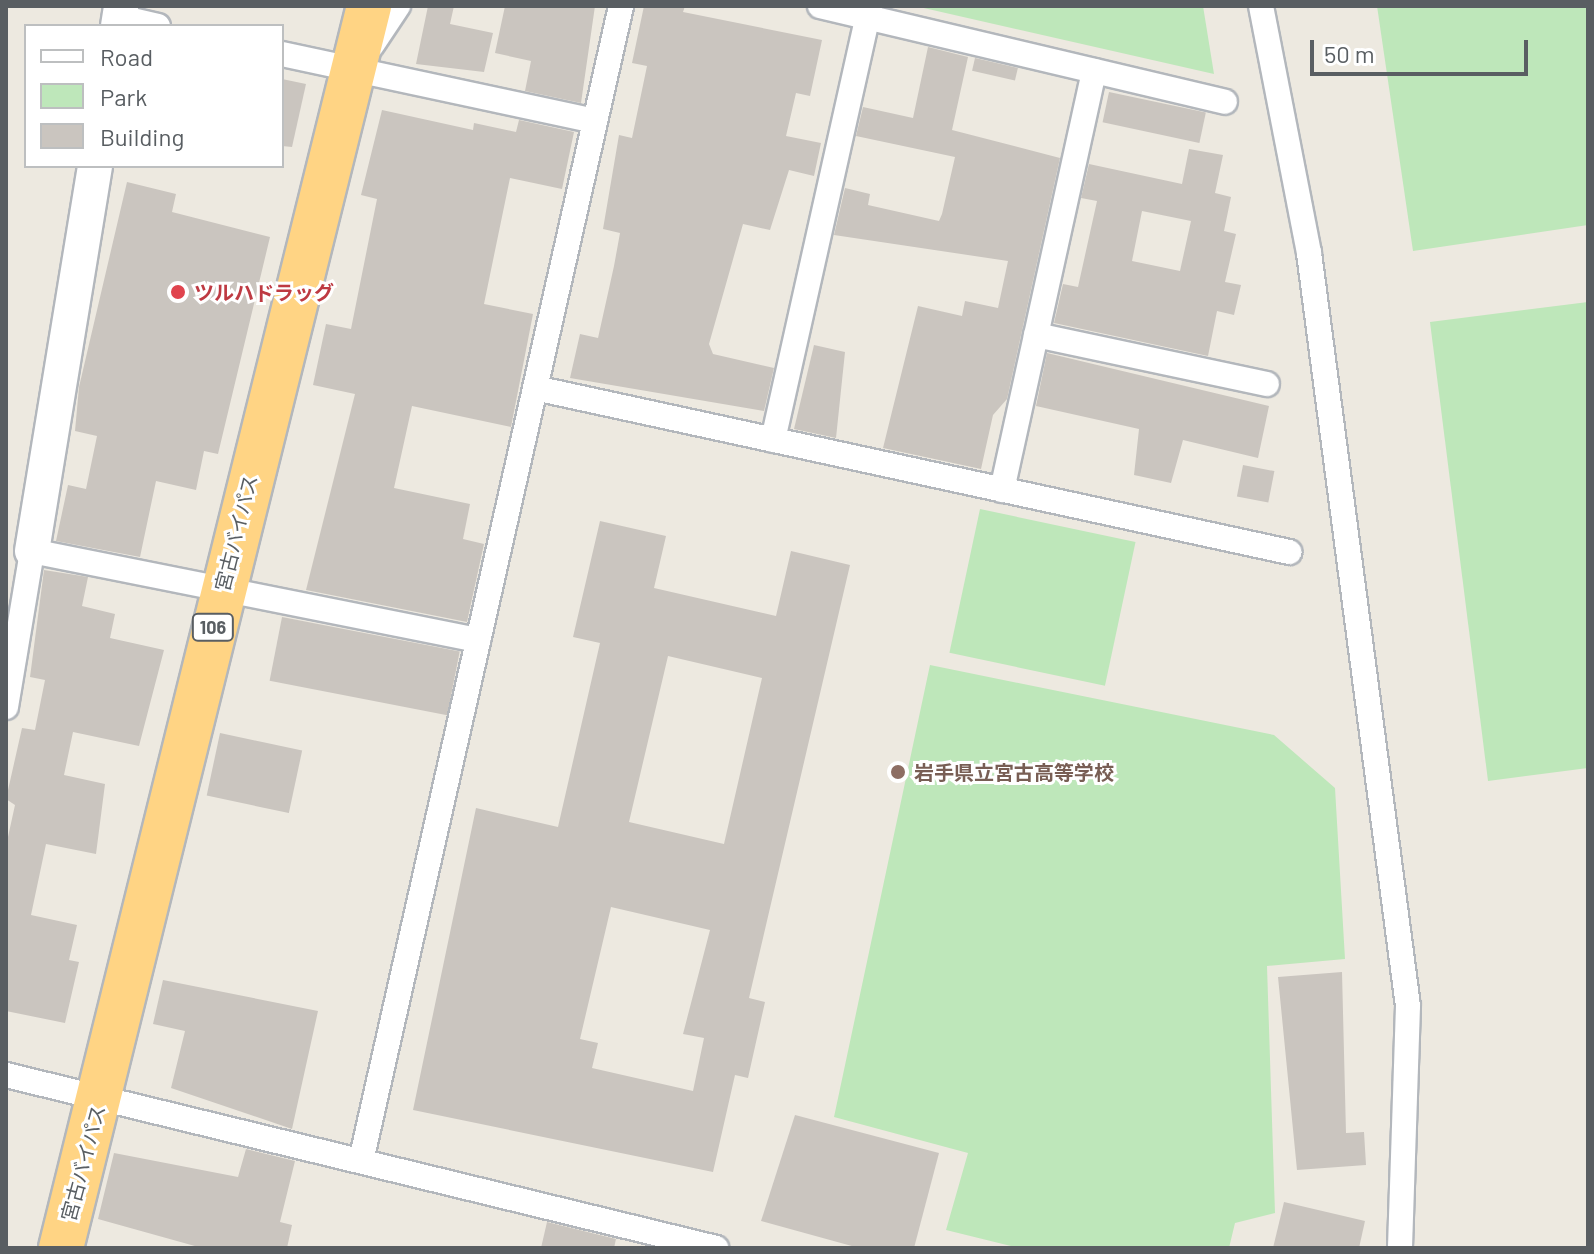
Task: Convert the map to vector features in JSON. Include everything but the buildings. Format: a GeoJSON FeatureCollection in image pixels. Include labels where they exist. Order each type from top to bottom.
{"type":"FeatureCollection","features":[{"type":"Feature","properties":{"kind":"highway","name":"宮古バイパス"},"geometry":{"type":"LineString","coordinates":[[61,1248],[369,6]]}},
{"type":"Feature","properties":{"kind":"street"},"geometry":{"type":"LineString","coordinates":[[349,6],[355,70]]}},
{"type":"Feature","properties":{"kind":"street"},"geometry":{"type":"LineString","coordinates":[[355,70],[398,6]]}},
{"type":"Feature","properties":{"kind":"street"},"geometry":{"type":"LineString","coordinates":[[361,1161],[621,6]]}},
{"type":"Feature","properties":{"kind":"street"},"geometry":{"type":"LineString","coordinates":[[820,6],[868,12],[1225,102]]}},
{"type":"Feature","properties":{"kind":"street"},"geometry":{"type":"LineString","coordinates":[[1261,6],[1309,253],[1408,1006],[1400,1248]]}},
{"type":"Feature","properties":{"kind":"street"},"geometry":{"type":"LineString","coordinates":[[773,440],[868,12]]}},
{"type":"Feature","properties":{"kind":"street"},"geometry":{"type":"LineString","coordinates":[[119,16],[150,24]]}},
{"type":"Feature","properties":{"kind":"street"},"geometry":{"type":"LineString","coordinates":[[284,54],[595,121]]}},
{"type":"Feature","properties":{"kind":"street"},"geometry":{"type":"LineString","coordinates":[[1002,490],[1094,71]]}},
{"type":"Feature","properties":{"kind":"street"},"geometry":{"type":"LineString","coordinates":[[6,707],[95,168]]}},
{"type":"Feature","properties":{"kind":"street"},"geometry":{"type":"LineString","coordinates":[[1036,335],[1267,384]]}},
{"type":"Feature","properties":{"kind":"street"},"geometry":{"type":"LineString","coordinates":[[535,388],[1289,552]]}},
{"type":"Feature","properties":{"kind":"street"},"geometry":{"type":"LineString","coordinates":[[32,551],[221,594],[478,640]]}},
{"type":"Feature","properties":{"kind":"street"},"geometry":{"type":"LineString","coordinates":[[6,1075],[361,1161],[634,1238],[716,1248]]}},
{"type":"Feature","properties":{"kind":"green space"},"geometry":{"type":"Polygon","coordinates":[[[915,6],[1203,6],[1214,74],[915,6]]]}},
{"type":"Feature","properties":{"kind":"green space"},"geometry":{"type":"Polygon","coordinates":[[[1377,6],[1588,6],[1588,225],[1413,251],[1377,6]]]}},
{"type":"Feature","properties":{"kind":"green space"},"geometry":{"type":"Polygon","coordinates":[[[1588,302],[1588,768],[1488,781],[1430,322],[1588,302]]]}},
{"type":"Feature","properties":{"kind":"green space"},"geometry":{"type":"Polygon","coordinates":[[[980,509],[1136,542],[1105,686],[949,653],[980,509]]]}},
{"type":"Feature","properties":{"kind":"green space"},"geometry":{"type":"Polygon","coordinates":[[[930,665],[1274,735],[1335,788],[1345,959],[1267,966],[1275,1213],[1235,1223],[1229,1248],[1019,1248],[946,1230],[968,1153],[834,1117],[930,665]]]}},
{"type":"Feature","properties":{"kind":"place","name":"ツルハドラッグ"},"geometry":{"type":"Point","coordinates":[178,292]}},
{"type":"Feature","properties":{"kind":"place","name":"岩手県立宮古高等学校"},"geometry":{"type":"Point","coordinates":[898,772]}}]}
